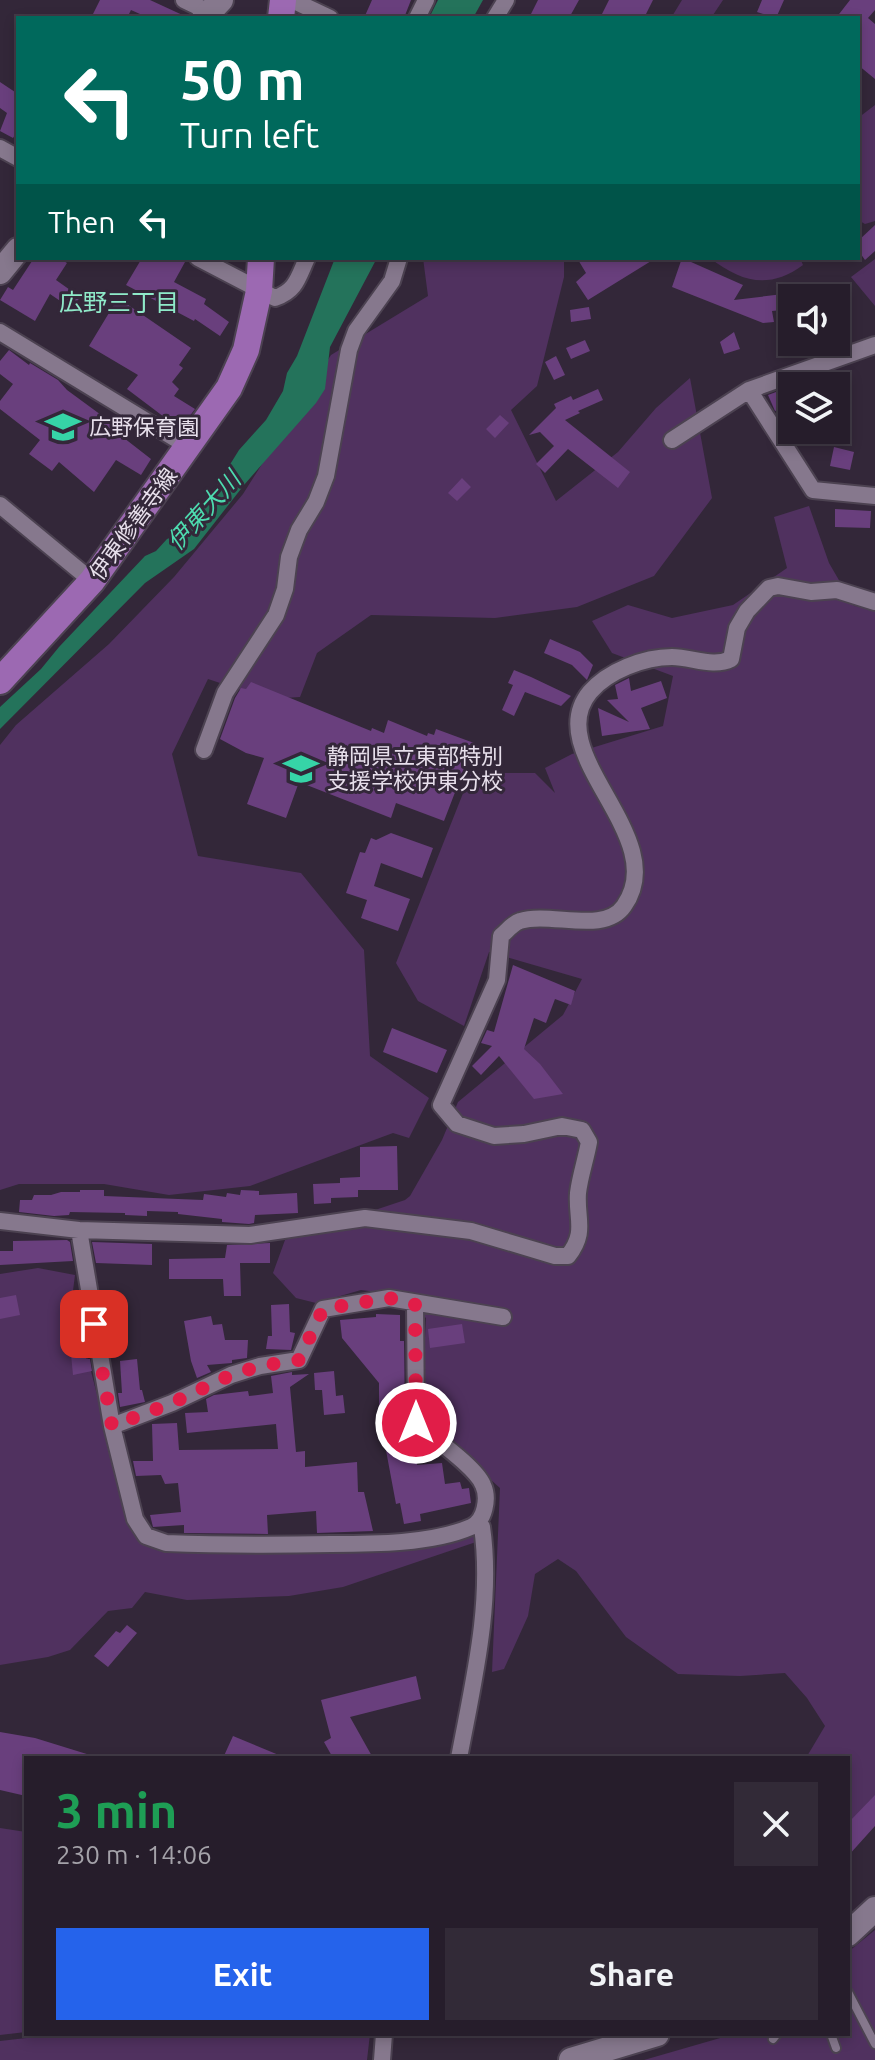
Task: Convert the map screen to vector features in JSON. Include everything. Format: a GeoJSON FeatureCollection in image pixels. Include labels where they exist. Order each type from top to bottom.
{"type":"FeatureCollection","features":[{"type":"Feature","properties":{"kind":"main road","name":"伊東修善寺線"},"geometry":{"type":"LineString","coordinates":[[0,681],[92,581],[229,388],[246,350],[259,291],[261,260]]}},
{"type":"Feature","properties":{"kind":"street"},"geometry":{"type":"LineString","coordinates":[[184,0],[211,10]]}},
{"type":"Feature","properties":{"kind":"street"},"geometry":{"type":"LineString","coordinates":[[292,0],[326,16]]}},
{"type":"Feature","properties":{"kind":"street"},"geometry":{"type":"LineString","coordinates":[[0,272],[16,252]]}},
{"type":"Feature","properties":{"kind":"street"},"geometry":{"type":"LineString","coordinates":[[202,260],[275,298],[288,294],[306,260]]}},
{"type":"Feature","properties":{"kind":"street"},"geometry":{"type":"LineString","coordinates":[[204,750],[225,693],[276,615],[285,589],[289,557],[326,476],[353,340],[362,322],[392,281],[398,260]]}},
{"type":"Feature","properties":{"kind":"street"},"geometry":{"type":"LineString","coordinates":[[0,332],[189,447]]}},
{"type":"Feature","properties":{"kind":"street"},"geometry":{"type":"LineString","coordinates":[[672,440],[749,390],[875,345]]}},
{"type":"Feature","properties":{"kind":"street"},"geometry":{"type":"LineString","coordinates":[[749,390],[813,490],[875,496]]}},
{"type":"Feature","properties":{"kind":"street"},"geometry":{"type":"LineString","coordinates":[[0,505],[92,581]]}},
{"type":"Feature","properties":{"kind":"street"},"geometry":{"type":"LineString","coordinates":[[0,1221],[79,1230],[250,1235],[365,1218],[471,1231],[555,1256],[568,1256],[576,1245],[581,1226],[578,1194],[589,1142],[582,1130],[562,1126],[494,1136],[457,1124],[441,1105],[497,980],[501,936],[517,921],[539,918],[600,922],[623,908],[634,883],[632,850],[618,815],[587,763],[580,745],[579,714],[589,693],[617,669],[670,657],[722,663],[731,659],[737,628],[747,611],[769,588],[778,586],[811,592],[837,590],[875,602]]}},
{"type":"Feature","properties":{"kind":"street"},"geometry":{"type":"LineString","coordinates":[[79,1230],[112,1426],[135,1519],[146,1536],[166,1543],[386,1544],[423,1539],[471,1527],[479,1521],[486,1505],[485,1487],[477,1474],[416,1423],[415,1304]]}},
{"type":"Feature","properties":{"kind":"street"},"geometry":{"type":"LineString","coordinates":[[112,1426],[172,1403],[231,1375],[260,1366],[299,1360],[323,1309],[389,1298],[503,1317]]}},
{"type":"Feature","properties":{"kind":"street"},"geometry":{"type":"LineString","coordinates":[[459,1756],[476,1670],[487,1562],[482,1527]]}},
{"type":"Feature","properties":{"kind":"street"},"geometry":{"type":"LineString","coordinates":[[850,1932],[875,1909]]}},
{"type":"Feature","properties":{"kind":"street"},"geometry":{"type":"LineString","coordinates":[[382,2060],[384,2036]]}},
{"type":"Feature","properties":{"kind":"street"},"geometry":{"type":"LineString","coordinates":[[571,2060],[650,2036]]}},
{"type":"Feature","properties":{"kind":"lane"},"geometry":{"type":"LineString","coordinates":[[850,1996],[875,2044]]}},
{"type":"Feature","properties":{"kind":"lane"},"geometry":{"type":"LineString","coordinates":[[832,2036],[836,2048]]}},
{"type":"Feature","properties":{"kind":"shaded area"},"geometry":{"type":"Polygon","coordinates":[[[682,0],[723,0],[712,16],[672,16],[682,0]]]}},
{"type":"Feature","properties":{"kind":"shaded area"},"geometry":{"type":"Polygon","coordinates":[[[875,105],[875,221],[865,224],[860,221],[860,116],[875,105]]]}},
{"type":"Feature","properties":{"kind":"shaded area"},"geometry":{"type":"Polygon","coordinates":[[[875,259],[875,306],[851,277],[875,259]]]}},
{"type":"Feature","properties":{"kind":"shaded area"},"geometry":{"type":"Polygon","coordinates":[[[423,260],[564,260],[564,277],[537,386],[511,410],[556,501],[618,452],[656,408],[690,378],[712,498],[654,576],[577,607],[495,618],[371,615],[317,653],[300,697],[268,699],[208,679],[172,754],[198,856],[301,873],[364,950],[370,1056],[429,1098],[409,1138],[393,1133],[250,1186],[169,1195],[104,1184],[19,1184],[0,1190],[0,745],[16,725],[109,644],[174,577],[243,494],[331,355],[428,296],[423,260]]]}},
{"type":"Feature","properties":{"kind":"shaded area"},"geometry":{"type":"Polygon","coordinates":[[[713,260],[801,260],[803,265],[791,273],[767,280],[744,277],[713,260]]]}},
{"type":"Feature","properties":{"kind":"shaded area"},"geometry":{"type":"Polygon","coordinates":[[[809,506],[829,563],[854,606],[875,608],[875,1802],[850,1845],[850,1756],[807,1756],[825,1726],[807,1698],[785,1673],[740,1676],[678,1674],[626,1637],[576,1571],[558,1559],[535,1574],[528,1616],[504,1669],[492,1672],[500,1488],[440,1431],[429,1411],[424,1376],[426,1318],[400,1295],[361,1290],[316,1303],[296,1298],[273,1273],[285,1240],[410,1196],[442,1140],[458,1102],[563,1015],[582,979],[489,952],[464,1026],[418,1001],[396,963],[471,773],[535,773],[555,793],[545,768],[572,754],[663,726],[673,676],[612,653],[592,621],[628,605],[672,618],[733,605],[787,568],[774,517],[809,506]]]}},
{"type":"Feature","properties":{"kind":"shaded area"},"geometry":{"type":"Polygon","coordinates":[[[38,1268],[75,1275],[70,1314],[86,1352],[130,1522],[165,1550],[474,1532],[479,1541],[343,1587],[289,1596],[187,1600],[145,1592],[132,1608],[108,1611],[70,1650],[0,1665],[0,1274],[38,1268]]]}},
{"type":"Feature","properties":{"kind":"shaded area"},"geometry":{"type":"Polygon","coordinates":[[[0,1828],[24,1832],[24,2032],[0,2035],[0,1828]]]}},
{"type":"Feature","properties":{"kind":"shaded area"},"geometry":{"type":"Polygon","coordinates":[[[875,1930],[875,2060],[644,2060],[727,2036],[850,2036],[850,1950],[875,1930]]]}},
{"type":"Feature","properties":{"kind":"shaded area"},"geometry":{"type":"Polygon","coordinates":[[[44,2036],[370,2036],[367,2060],[0,2060],[0,2041],[44,2036]]]}},
{"type":"Feature","properties":{"kind":"water"},"geometry":{"type":"Polygon","coordinates":[[[438,0],[483,0],[474,16],[430,16],[438,0]]]}},
{"type":"Feature","properties":{"kind":"water","name":"伊東大川"},"geometry":{"type":"Polygon","coordinates":[[[334,260],[376,260],[330,347],[325,389],[316,403],[244,485],[194,549],[145,583],[0,729],[0,707],[41,669],[145,556],[175,536],[203,508],[239,450],[266,420],[283,391],[287,373],[297,356],[334,260]]]}},
{"type":"Feature","properties":{"kind":"building"},"geometry":{"type":"Polygon","coordinates":[[[100,0],[150,0],[185,16],[144,16],[131,10],[128,16],[92,16],[100,0]]]}},
{"type":"Feature","properties":{"kind":"building"},"geometry":{"type":"Polygon","coordinates":[[[372,0],[411,0],[405,16],[365,16],[372,0]]]}},
{"type":"Feature","properties":{"kind":"building"},"geometry":{"type":"Polygon","coordinates":[[[538,0],[579,0],[570,16],[530,16],[538,0]]]}},
{"type":"Feature","properties":{"kind":"building"},"geometry":{"type":"Polygon","coordinates":[[[609,0],[653,0],[645,16],[601,16],[609,0]]]}},
{"type":"Feature","properties":{"kind":"building"},"geometry":{"type":"Polygon","coordinates":[[[762,0],[784,0],[777,16],[757,12],[762,0]]]}},
{"type":"Feature","properties":{"kind":"building"},"geometry":{"type":"Polygon","coordinates":[[[850,0],[875,0],[875,10],[868,18],[875,24],[875,79],[860,67],[860,16],[838,16],[850,0]]]}},
{"type":"Feature","properties":{"kind":"building"},"geometry":{"type":"Polygon","coordinates":[[[0,82],[16,93],[16,133],[13,138],[0,131],[7,113],[0,108],[0,82]]]}},
{"type":"Feature","properties":{"kind":"building"},"geometry":{"type":"Polygon","coordinates":[[[875,225],[875,251],[865,260],[860,253],[860,239],[875,225]]]}},
{"type":"Feature","properties":{"kind":"building"},"geometry":{"type":"Polygon","coordinates":[[[33,260],[62,260],[67,263],[56,280],[80,297],[72,309],[50,294],[35,321],[0,300],[8,287],[13,290],[33,260]]]}},
{"type":"Feature","properties":{"kind":"building"},"geometry":{"type":"Polygon","coordinates":[[[141,260],[181,260],[185,262],[174,282],[206,299],[204,304],[229,322],[220,336],[195,319],[126,285],[141,260]]]}},
{"type":"Feature","properties":{"kind":"building"},"geometry":{"type":"Polygon","coordinates":[[[578,260],[653,260],[588,300],[576,282],[586,273],[578,260]]]}},
{"type":"Feature","properties":{"kind":"building"},"geometry":{"type":"Polygon","coordinates":[[[681,260],[743,285],[734,300],[778,295],[778,310],[772,311],[774,322],[763,323],[672,287],[681,260]]]}},
{"type":"Feature","properties":{"kind":"building"},"geometry":{"type":"Polygon","coordinates":[[[118,298],[191,348],[179,365],[183,368],[172,382],[179,389],[174,396],[195,409],[180,429],[127,389],[138,375],[89,346],[118,298]]]}},
{"type":"Feature","properties":{"kind":"building"},"geometry":{"type":"Polygon","coordinates":[[[589,307],[591,319],[571,322],[570,310],[589,307]]]}},
{"type":"Feature","properties":{"kind":"building"},"geometry":{"type":"Polygon","coordinates":[[[734,332],[740,349],[724,354],[720,342],[734,332]]]}},
{"type":"Feature","properties":{"kind":"building"},"geometry":{"type":"Polygon","coordinates":[[[585,340],[590,351],[571,359],[566,348],[585,340]]]}},
{"type":"Feature","properties":{"kind":"building"},"geometry":{"type":"Polygon","coordinates":[[[9,350],[58,380],[112,423],[117,416],[133,426],[124,438],[151,459],[141,475],[116,460],[94,492],[59,462],[52,471],[29,454],[40,440],[0,409],[0,401],[13,384],[0,374],[0,361],[9,350]]]}},
{"type":"Feature","properties":{"kind":"building"},"geometry":{"type":"Polygon","coordinates":[[[556,356],[565,375],[554,380],[545,362],[556,356]]]}},
{"type":"Feature","properties":{"kind":"building"},"geometry":{"type":"Polygon","coordinates":[[[598,389],[603,400],[565,420],[630,472],[618,488],[568,449],[545,473],[536,464],[554,446],[540,432],[529,435],[556,408],[554,404],[598,389]]]}},
{"type":"Feature","properties":{"kind":"building"},"geometry":{"type":"Polygon","coordinates":[[[778,391],[778,410],[775,411],[768,395],[778,391]]]}},
{"type":"Feature","properties":{"kind":"building"},"geometry":{"type":"Polygon","coordinates":[[[500,415],[509,423],[495,438],[486,429],[500,415]]]}},
{"type":"Feature","properties":{"kind":"building"},"geometry":{"type":"Polygon","coordinates":[[[834,447],[854,452],[850,470],[830,466],[834,447]]]}},
{"type":"Feature","properties":{"kind":"building"},"geometry":{"type":"Polygon","coordinates":[[[462,478],[471,487],[457,501],[448,493],[462,478]]]}},
{"type":"Feature","properties":{"kind":"building"},"geometry":{"type":"Polygon","coordinates":[[[835,509],[871,511],[870,528],[835,527],[835,509]]]}},
{"type":"Feature","properties":{"kind":"building"},"geometry":{"type":"Polygon","coordinates":[[[550,639],[580,652],[593,665],[587,680],[572,665],[544,653],[550,639]]]}},
{"type":"Feature","properties":{"kind":"building"},"geometry":{"type":"Polygon","coordinates":[[[514,670],[571,696],[561,706],[525,692],[514,716],[502,710],[513,685],[508,683],[514,670]]]}},
{"type":"Feature","properties":{"kind":"building"},"geometry":{"type":"Polygon","coordinates":[[[629,678],[631,691],[661,681],[667,698],[641,708],[650,729],[602,736],[598,708],[629,722],[607,700],[618,699],[615,685],[629,678]]]}},
{"type":"Feature","properties":{"kind":"building"},"geometry":{"type":"Polygon","coordinates":[[[251,682],[371,731],[372,728],[384,733],[388,720],[427,736],[428,733],[434,735],[436,729],[474,743],[444,821],[396,803],[391,818],[299,782],[286,818],[247,804],[264,758],[246,753],[220,739],[235,698],[241,688],[246,689],[251,682]]]}},
{"type":"Feature","properties":{"kind":"building"},"geometry":{"type":"Polygon","coordinates":[[[391,833],[433,848],[422,878],[381,863],[374,886],[410,899],[398,931],[361,918],[367,900],[346,893],[360,852],[365,853],[371,838],[376,840],[391,833]]]}},
{"type":"Feature","properties":{"kind":"building"},"geometry":{"type":"Polygon","coordinates":[[[513,965],[575,991],[571,1005],[555,999],[546,1023],[534,1018],[524,1049],[563,1094],[534,1099],[499,1056],[481,1075],[472,1066],[492,1046],[481,1043],[487,1030],[494,1032],[513,965]]]}},
{"type":"Feature","properties":{"kind":"building"},"geometry":{"type":"Polygon","coordinates":[[[392,1028],[447,1050],[437,1073],[383,1052],[392,1028]]]}},
{"type":"Feature","properties":{"kind":"building"},"geometry":{"type":"Polygon","coordinates":[[[397,1146],[398,1190],[358,1190],[358,1197],[331,1198],[331,1203],[314,1204],[313,1184],[340,1183],[340,1178],[360,1177],[360,1147],[397,1146]]]}},
{"type":"Feature","properties":{"kind":"building"},"geometry":{"type":"Polygon","coordinates":[[[104,1190],[104,1196],[203,1200],[204,1194],[226,1197],[227,1193],[240,1195],[241,1190],[259,1191],[259,1195],[297,1193],[298,1213],[255,1215],[254,1223],[249,1224],[222,1222],[222,1219],[178,1212],[147,1211],[147,1216],[70,1212],[69,1215],[54,1216],[19,1212],[20,1200],[32,1200],[34,1195],[104,1190]]]}},
{"type":"Feature","properties":{"kind":"building"},"geometry":{"type":"Polygon","coordinates":[[[67,1240],[73,1261],[0,1265],[0,1251],[13,1251],[13,1241],[67,1240]]]}},
{"type":"Feature","properties":{"kind":"building"},"geometry":{"type":"Polygon","coordinates":[[[92,1242],[152,1244],[152,1265],[96,1263],[92,1242]]]}},
{"type":"Feature","properties":{"kind":"building"},"geometry":{"type":"Polygon","coordinates":[[[270,1243],[270,1263],[240,1263],[241,1296],[224,1296],[223,1279],[169,1279],[169,1259],[225,1258],[227,1245],[270,1243]]]}},
{"type":"Feature","properties":{"kind":"building"},"geometry":{"type":"Polygon","coordinates":[[[16,1295],[20,1315],[0,1319],[0,1298],[16,1295]]]}},
{"type":"Feature","properties":{"kind":"building"},"geometry":{"type":"Polygon","coordinates":[[[289,1304],[290,1332],[295,1333],[291,1350],[266,1349],[268,1336],[272,1336],[271,1305],[289,1304]]]}},
{"type":"Feature","properties":{"kind":"building"},"geometry":{"type":"Polygon","coordinates":[[[376,1314],[400,1315],[400,1341],[404,1341],[405,1417],[379,1417],[379,1383],[342,1338],[340,1320],[376,1317],[376,1314]]]}},
{"type":"Feature","properties":{"kind":"building"},"geometry":{"type":"Polygon","coordinates":[[[211,1316],[213,1325],[222,1324],[225,1340],[248,1340],[247,1358],[207,1365],[211,1372],[197,1378],[184,1321],[211,1316]]]}},
{"type":"Feature","properties":{"kind":"building"},"geometry":{"type":"Polygon","coordinates":[[[462,1324],[465,1343],[430,1348],[428,1329],[462,1324]]]}},
{"type":"Feature","properties":{"kind":"building"},"geometry":{"type":"Polygon","coordinates":[[[84,1339],[86,1359],[90,1359],[92,1371],[73,1375],[71,1354],[66,1354],[64,1342],[84,1339]]]}},
{"type":"Feature","properties":{"kind":"building"},"geometry":{"type":"Polygon","coordinates":[[[137,1359],[140,1390],[145,1402],[120,1407],[120,1361],[137,1359]]]}},
{"type":"Feature","properties":{"kind":"building"},"geometry":{"type":"Polygon","coordinates":[[[334,1371],[336,1396],[343,1395],[345,1413],[324,1415],[322,1390],[315,1390],[314,1373],[334,1371]]]}},
{"type":"Feature","properties":{"kind":"building"},"geometry":{"type":"Polygon","coordinates":[[[292,1372],[292,1375],[309,1374],[290,1387],[296,1452],[305,1451],[305,1467],[357,1462],[358,1492],[364,1492],[373,1531],[317,1533],[316,1511],[267,1515],[268,1534],[184,1533],[184,1525],[153,1527],[150,1515],[181,1512],[178,1483],[165,1484],[161,1475],[136,1476],[133,1461],[153,1461],[152,1424],[177,1423],[179,1450],[278,1449],[276,1424],[187,1433],[185,1413],[208,1412],[206,1399],[214,1395],[248,1391],[249,1396],[273,1393],[271,1376],[292,1372]]]}},
{"type":"Feature","properties":{"kind":"building"},"geometry":{"type":"Polygon","coordinates":[[[401,1436],[414,1436],[415,1440],[420,1440],[417,1465],[442,1463],[445,1484],[460,1482],[462,1489],[469,1488],[471,1503],[420,1514],[421,1521],[404,1524],[400,1503],[396,1504],[385,1445],[401,1440],[401,1436]]]}},
{"type":"Feature","properties":{"kind":"building"},"geometry":{"type":"Polygon","coordinates":[[[127,1625],[137,1633],[108,1667],[94,1656],[116,1631],[120,1633],[127,1625]]]}},
{"type":"Feature","properties":{"kind":"building"},"geometry":{"type":"Polygon","coordinates":[[[416,1676],[421,1699],[350,1717],[372,1756],[332,1756],[324,1742],[331,1738],[321,1700],[416,1676]]]}},
{"type":"Feature","properties":{"kind":"building"},"geometry":{"type":"Polygon","coordinates":[[[0,1732],[35,1738],[90,1755],[24,1756],[24,1796],[0,1790],[0,1732]]]}},
{"type":"Feature","properties":{"kind":"building"},"geometry":{"type":"Polygon","coordinates":[[[233,1736],[281,1756],[224,1756],[233,1736]]]}},
{"type":"Feature","properties":{"kind":"building"},"geometry":{"type":"Polygon","coordinates":[[[875,1795],[875,1826],[850,1854],[850,1821],[875,1795]]]}},
{"type":"Feature","properties":{"kind":"place","name":"広野保育園"},"geometry":{"type":"Point","coordinates":[63,427]}},
{"type":"Feature","properties":{"kind":"place","name":"静岡県立東部特別 支援学校伊東分校"},"geometry":{"type":"Point","coordinates":[301,769]}},
{"type":"Feature","properties":{"kind":"district","name":"広野三丁目"},"geometry":{"type":"Point","coordinates":[119,303]}},
{"type":"Feature","properties":{"kind":"route"},"geometry":{"type":"LineString","coordinates":[[94,1324],[112,1426],[172,1403],[231,1375],[260,1366],[299,1360],[323,1309],[389,1298],[415,1304],[416,1423]]}}]}
